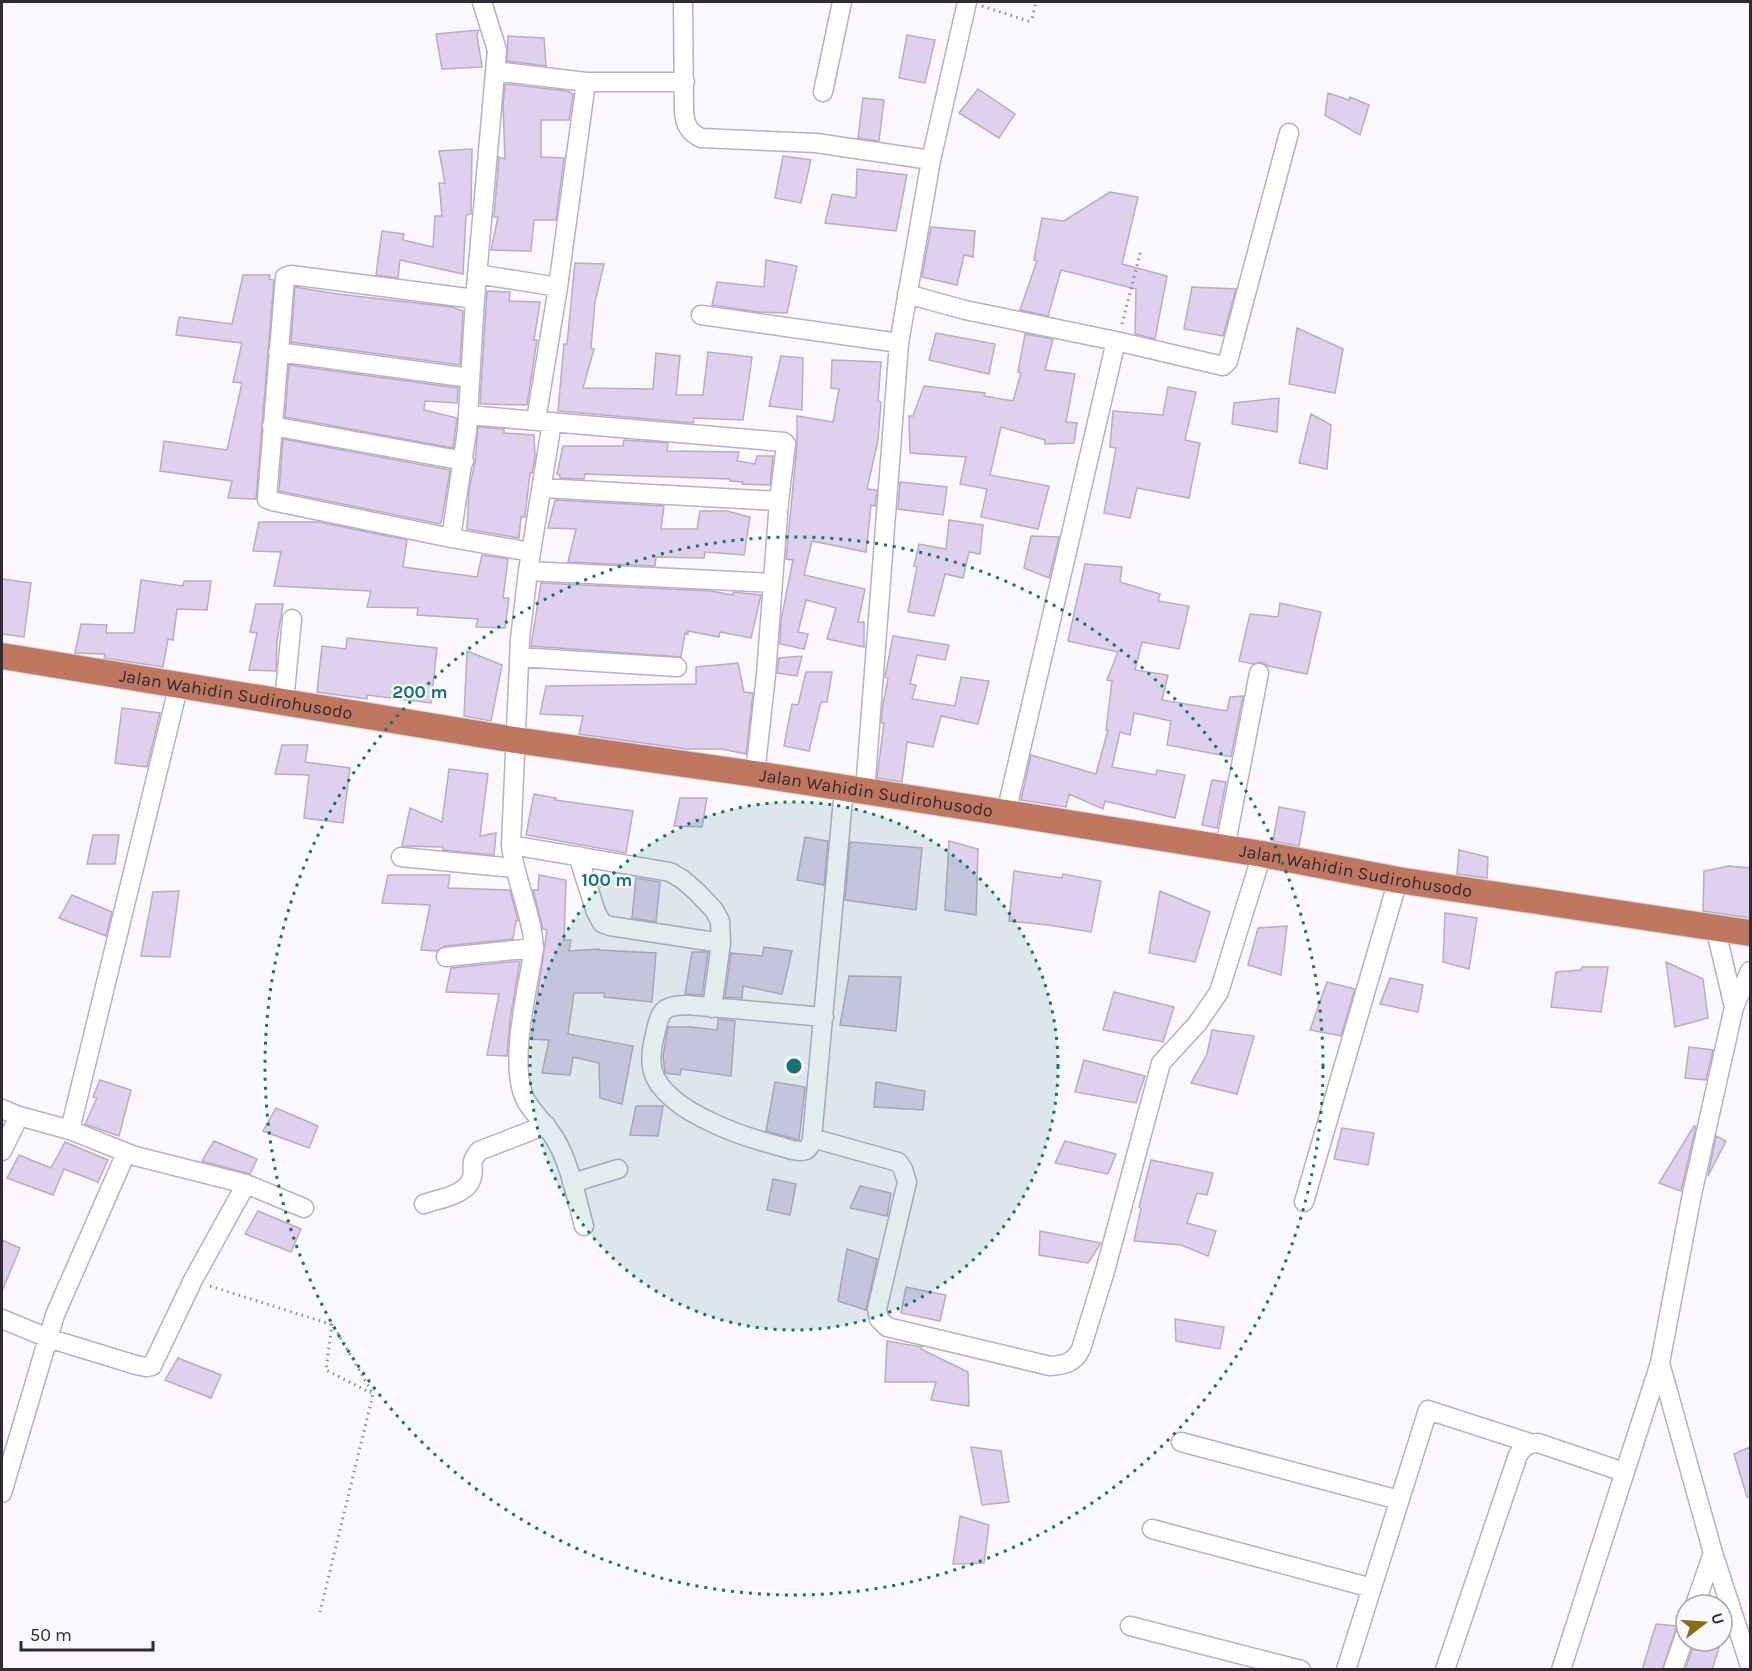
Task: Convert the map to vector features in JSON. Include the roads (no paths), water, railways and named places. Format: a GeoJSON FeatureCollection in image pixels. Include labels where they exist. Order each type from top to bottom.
{"type":"FeatureCollection","features":[{"type":"Feature","properties":{"kind":"highway","name":"Jalan Wahidin Sudirohusodo"},"geometry":{"type":"LineString","coordinates":[[2,656],[515,740],[755,774],[1226,848],[1398,880],[1750,933]]}},
{"type":"Feature","properties":{"kind":"street"},"geometry":{"type":"LineString","coordinates":[[451,538],[464,461],[475,299],[495,71],[496,45],[482,2]]}},
{"type":"Feature","properties":{"kind":"street"},"geometry":{"type":"LineString","coordinates":[[683,2],[685,120],[689,130],[702,138],[816,143],[931,160]]}},
{"type":"Feature","properties":{"kind":"street"},"geometry":{"type":"LineString","coordinates":[[823,92],[842,2]]}},
{"type":"Feature","properties":{"kind":"street"},"geometry":{"type":"LineString","coordinates":[[824,1017],[671,1006],[662,1011],[658,1020],[652,1070],[660,1086],[709,1122],[742,1136],[799,1151],[809,1147],[812,1138],[824,1017],[854,790],[899,344],[931,160],[972,3]]}},
{"type":"Feature","properties":{"kind":"street"},"geometry":{"type":"LineString","coordinates":[[495,71],[586,82],[685,82]]}},
{"type":"Feature","properties":{"kind":"street"},"geometry":{"type":"LineString","coordinates":[[584,1226],[557,1141],[524,1094],[520,1074],[519,1045],[534,948],[532,928],[514,868],[511,845],[519,657],[528,571],[542,488],[544,421],[558,287],[586,82]]}},
{"type":"Feature","properties":{"kind":"street"},"geometry":{"type":"LineString","coordinates":[[907,294],[965,310],[1116,341],[1220,366],[1227,362],[1244,307],[1289,133]]}},
{"type":"Feature","properties":{"kind":"street"},"geometry":{"type":"LineString","coordinates":[[477,274],[558,287]]}},
{"type":"Feature","properties":{"kind":"street"},"geometry":{"type":"LineString","coordinates":[[475,299],[290,275],[285,277],[268,500],[531,552]]}},
{"type":"Feature","properties":{"kind":"street"},"geometry":{"type":"LineString","coordinates":[[701,315],[899,344]]}},
{"type":"Feature","properties":{"kind":"street"},"geometry":{"type":"LineString","coordinates":[[1006,813],[1116,341]]}},
{"type":"Feature","properties":{"kind":"street"},"geometry":{"type":"LineString","coordinates":[[278,352],[470,378]]}},
{"type":"Feature","properties":{"kind":"street"},"geometry":{"type":"LineString","coordinates":[[468,415],[784,442],[786,445],[755,774]]}},
{"type":"Feature","properties":{"kind":"street"},"geometry":{"type":"LineString","coordinates":[[272,426],[464,461]]}},
{"type":"Feature","properties":{"kind":"street"},"geometry":{"type":"LineString","coordinates":[[542,488],[779,501]]}},
{"type":"Feature","properties":{"kind":"street"},"geometry":{"type":"LineString","coordinates":[[528,571],[773,583]]}},
{"type":"Feature","properties":{"kind":"street"},"geometry":{"type":"LineString","coordinates":[[284,702],[292,619]]}},
{"type":"Feature","properties":{"kind":"street"},"geometry":{"type":"LineString","coordinates":[[519,657],[677,667]]}},
{"type":"Feature","properties":{"kind":"street"},"geometry":{"type":"LineString","coordinates":[[1226,848],[1259,673]]}},
{"type":"Feature","properties":{"kind":"street"},"geometry":{"type":"LineString","coordinates":[[70,1130],[179,684]]}},
{"type":"Feature","properties":{"kind":"street"},"geometry":{"type":"LineString","coordinates":[[511,845],[676,874],[714,910],[721,926],[721,943],[712,1008]]}},
{"type":"Feature","properties":{"kind":"street"},"geometry":{"type":"LineString","coordinates":[[812,1138],[898,1162],[903,1169],[907,1182],[877,1309],[879,1319],[887,1327],[1050,1366],[1062,1366],[1073,1360],[1081,1349],[1105,1271],[1161,1063],[1197,1024],[1221,987],[1262,854]]}},
{"type":"Feature","properties":{"kind":"street"},"geometry":{"type":"LineString","coordinates":[[579,856],[596,912],[602,923],[721,943]]}},
{"type":"Feature","properties":{"kind":"street"},"geometry":{"type":"LineString","coordinates":[[401,857],[514,868]]}},
{"type":"Feature","properties":{"kind":"street"},"geometry":{"type":"LineString","coordinates":[[1304,1202],[1398,880]]}},
{"type":"Feature","properties":{"kind":"street"},"geometry":{"type":"LineString","coordinates":[[1715,927],[1734,1006]]}},
{"type":"Feature","properties":{"kind":"street"},"geometry":{"type":"LineString","coordinates":[[447,957],[534,948]]}},
{"type":"Feature","properties":{"kind":"street"},"geometry":{"type":"LineString","coordinates":[[1561,1670],[1660,1363],[1692,1194],[1734,1006],[1750,971]]}},
{"type":"Feature","properties":{"kind":"street"},"geometry":{"type":"LineString","coordinates":[[2,1109],[70,1130],[126,1153],[246,1184],[304,1208]]}},
{"type":"Feature","properties":{"kind":"street"},"geometry":{"type":"LineString","coordinates":[[2,1151],[19,1116]]}},
{"type":"Feature","properties":{"kind":"street"},"geometry":{"type":"LineString","coordinates":[[424,1204],[466,1188],[472,1178],[471,1166],[474,1158],[480,1151],[546,1125]]}},
{"type":"Feature","properties":{"kind":"street"},"geometry":{"type":"LineString","coordinates":[[2,1493],[48,1338],[75,1268],[100,1217],[126,1153]]}},
{"type":"Feature","properties":{"kind":"street"},"geometry":{"type":"LineString","coordinates":[[572,1183],[618,1168]]}},
{"type":"Feature","properties":{"kind":"street"},"geometry":{"type":"LineString","coordinates":[[2,1319],[48,1338],[136,1365],[151,1366],[246,1184]]}},
{"type":"Feature","properties":{"kind":"street"},"geometry":{"type":"LineString","coordinates":[[1660,1363],[1713,1553],[1750,1666]]}},
{"type":"Feature","properties":{"kind":"street"},"geometry":{"type":"LineString","coordinates":[[1346,1670],[1428,1410],[1624,1472]]}},
{"type":"Feature","properties":{"kind":"street"},"geometry":{"type":"LineString","coordinates":[[1181,1442],[1399,1500]]}},
{"type":"Feature","properties":{"kind":"street"},"geometry":{"type":"LineString","coordinates":[[1445,1670],[1518,1455],[1522,1448],[1530,1443]]}},
{"type":"Feature","properties":{"kind":"street"},"geometry":{"type":"LineString","coordinates":[[1152,1529],[1372,1588]]}},
{"type":"Feature","properties":{"kind":"street"},"geometry":{"type":"LineString","coordinates":[[1699,1593],[1713,1553]]}},
{"type":"Feature","properties":{"kind":"street"},"geometry":{"type":"LineString","coordinates":[[1130,1626],[1301,1670]]}},
{"type":"Feature","properties":{"kind":"street"},"geometry":{"type":"LineString","coordinates":[[1673,1670],[1679,1653]]}}]}
